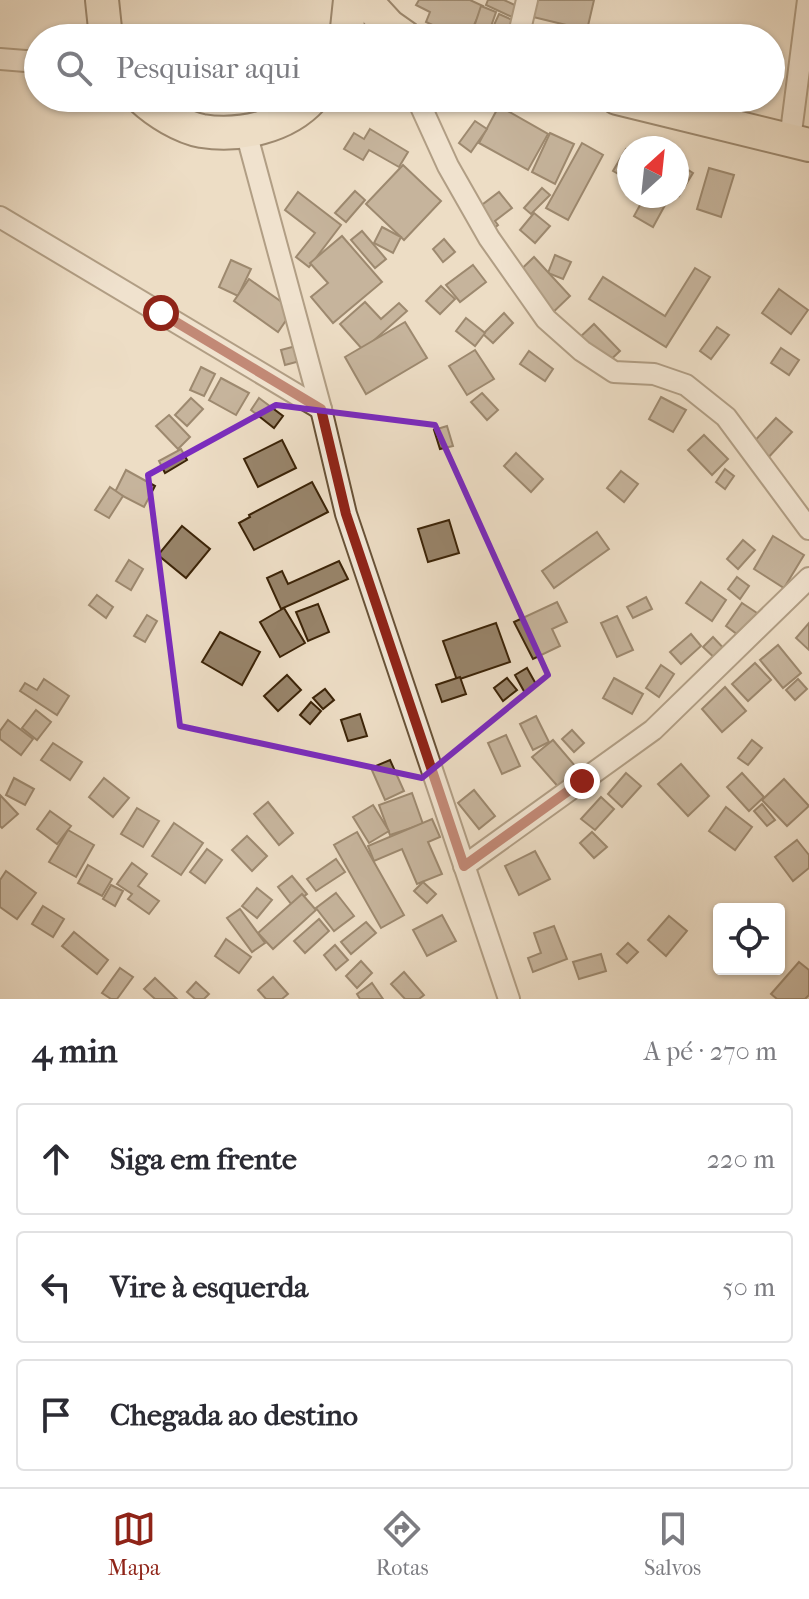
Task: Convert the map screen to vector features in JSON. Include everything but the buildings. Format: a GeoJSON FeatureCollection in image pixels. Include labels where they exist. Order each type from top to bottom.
{"type":"FeatureCollection","features":[{"type":"Feature","properties":{"kind":"main road"},"geometry":{"type":"LineString","coordinates":[[102,0],[105,24]]}},
{"type":"Feature","properties":{"kind":"main road"},"geometry":{"type":"LineString","coordinates":[[347,24],[350,0]]}},
{"type":"Feature","properties":{"kind":"main road"},"geometry":{"type":"LineString","coordinates":[[365,0],[387,24]]}},
{"type":"Feature","properties":{"kind":"main road"},"geometry":{"type":"LineString","coordinates":[[157,112],[200,130],[246,132],[279,121],[293,112]]}},
{"type":"Feature","properties":{"kind":"main road"},"geometry":{"type":"LineString","coordinates":[[675,112],[800,142]]}},
{"type":"Feature","properties":{"kind":"street"},"geometry":{"type":"LineString","coordinates":[[521,24],[527,0]]}},
{"type":"Feature","properties":{"kind":"street"},"geometry":{"type":"LineString","coordinates":[[800,142],[808,0]]}},
{"type":"Feature","properties":{"kind":"street"},"geometry":{"type":"LineString","coordinates":[[0,59],[24,61]]}},
{"type":"Feature","properties":{"kind":"street"},"geometry":{"type":"LineString","coordinates":[[423,112],[448,166],[489,238],[546,319],[582,351],[614,372],[654,374],[686,385],[726,417],[809,529]]}},
{"type":"Feature","properties":{"kind":"street"},"geometry":{"type":"LineString","coordinates":[[246,132],[321,409],[346,514],[509,999]]}},
{"type":"Feature","properties":{"kind":"street"},"geometry":{"type":"LineString","coordinates":[[0,217],[321,409]]}},
{"type":"Feature","properties":{"kind":"street"},"geometry":{"type":"LineString","coordinates":[[464,866],[653,730],[809,578]]}},
{"type":"Feature","properties":{"kind":"highlighted area"},"geometry":{"type":"Polygon","coordinates":[[[276,405],[435,425],[548,675],[422,778],[180,726],[148,475],[276,405]]]}},
{"type":"Feature","properties":{"kind":"route"},"geometry":{"type":"LineString","coordinates":[[161,313],[321,409],[346,514],[464,866],[582,781]]}}]}
